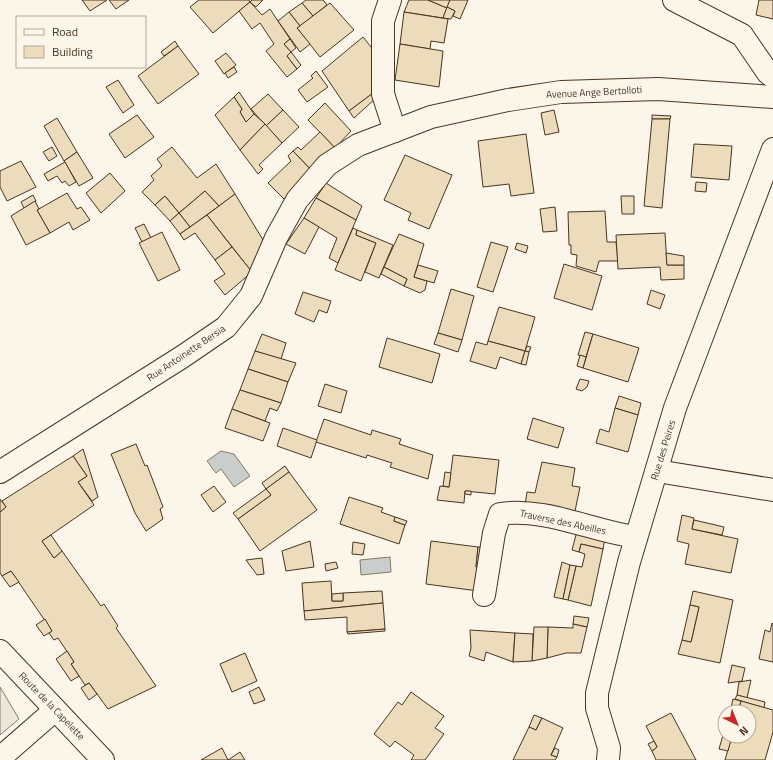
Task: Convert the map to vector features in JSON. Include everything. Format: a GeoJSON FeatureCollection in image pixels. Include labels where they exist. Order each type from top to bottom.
{"type":"FeatureCollection","features":[{"type":"Feature","properties":{"kind":"street"},"geometry":{"type":"LineString","coordinates":[[390,0],[383,21],[383,94],[395,131]]}},
{"type":"Feature","properties":{"kind":"street"},"geometry":{"type":"LineString","coordinates":[[674,0],[742,35],[768,73],[773,77]]}},
{"type":"Feature","properties":{"kind":"street","name":"Avenue Ange Bertolloti"},"geometry":{"type":"LineString","coordinates":[[395,131],[431,116],[508,100],[561,92],[658,89],[773,97]]}},
{"type":"Feature","properties":{"kind":"street","name":"Rue Antoinette Bersia"},"geometry":{"type":"LineString","coordinates":[[0,472],[182,357],[226,327],[251,296],[276,238],[297,200],[326,165],[358,145],[395,131]]}},
{"type":"Feature","properties":{"kind":"street","name":"Rue des Peires"},"geometry":{"type":"LineString","coordinates":[[608,760],[609,748],[597,708],[597,693],[636,537],[684,384],[773,149]]}},
{"type":"Feature","properties":{"kind":"street"},"geometry":{"type":"LineString","coordinates":[[657,471],[773,490]]}},
{"type":"Feature","properties":{"kind":"street","name":"Traverse des Abeilles"},"geometry":{"type":"LineString","coordinates":[[484,595],[494,533],[500,514],[515,512],[570,522],[636,537]]}},
{"type":"Feature","properties":{"kind":"street","name":"Route de la Capelette"},"geometry":{"type":"LineString","coordinates":[[0,651],[103,760]]}},
{"type":"Feature","properties":{"kind":"street"},"geometry":{"type":"LineString","coordinates":[[0,758],[55,710]]}},
{"type":"Feature","properties":{"kind":"shaded area"},"geometry":{"type":"Polygon","coordinates":[[[221,451],[234,454],[250,476],[234,487],[221,469],[216,473],[207,461],[221,451]]]}},
{"type":"Feature","properties":{"kind":"shaded area"},"geometry":{"type":"Polygon","coordinates":[[[390,557],[391,572],[361,575],[360,560],[390,557]]]}},
{"type":"Feature","properties":{"kind":"shaded area"},"geometry":{"type":"Polygon","coordinates":[[[0,687],[19,719],[0,735],[0,687]]]}},
{"type":"Feature","properties":{"kind":"building"},"geometry":{"type":"Polygon","coordinates":[[[82,0],[107,0],[90,11],[82,0]]]}},
{"type":"Feature","properties":{"kind":"building"},"geometry":{"type":"Polygon","coordinates":[[[109,0],[129,0],[116,9],[109,0]]]}},
{"type":"Feature","properties":{"kind":"building"},"geometry":{"type":"Polygon","coordinates":[[[199,0],[249,0],[250,2],[213,33],[190,7],[199,0]]]}},
{"type":"Feature","properties":{"kind":"building"},"geometry":{"type":"Polygon","coordinates":[[[252,0],[263,0],[256,7],[250,2],[252,0]]]}},
{"type":"Feature","properties":{"kind":"building"},"geometry":{"type":"Polygon","coordinates":[[[306,0],[323,0],[327,5],[313,16],[302,3],[306,0]]]}},
{"type":"Feature","properties":{"kind":"building"},"geometry":{"type":"Polygon","coordinates":[[[409,0],[428,0],[447,8],[443,18],[404,12],[409,0]]]}},
{"type":"Feature","properties":{"kind":"building"},"geometry":{"type":"Polygon","coordinates":[[[428,0],[450,0],[447,8],[428,0]]]}},
{"type":"Feature","properties":{"kind":"building"},"geometry":{"type":"Polygon","coordinates":[[[450,0],[468,0],[460,19],[453,16],[455,11],[447,7],[450,0]]]}},
{"type":"Feature","properties":{"kind":"building"},"geometry":{"type":"Polygon","coordinates":[[[759,0],[773,0],[773,19],[756,15],[759,0]]]}},
{"type":"Feature","properties":{"kind":"building"},"geometry":{"type":"Polygon","coordinates":[[[250,2],[262,15],[270,9],[290,39],[284,44],[291,52],[287,56],[297,69],[287,77],[266,51],[274,44],[260,23],[252,29],[239,11],[250,2]]]}},
{"type":"Feature","properties":{"kind":"building"},"geometry":{"type":"Polygon","coordinates":[[[302,3],[313,16],[300,26],[289,12],[302,3]]]}},
{"type":"Feature","properties":{"kind":"building"},"geometry":{"type":"Polygon","coordinates":[[[330,3],[354,30],[320,57],[297,28],[330,3]]]}},
{"type":"Feature","properties":{"kind":"building"},"geometry":{"type":"Polygon","coordinates":[[[447,7],[455,11],[451,19],[443,18],[447,7]]]}},
{"type":"Feature","properties":{"kind":"building"},"geometry":{"type":"Polygon","coordinates":[[[289,12],[300,26],[297,28],[310,44],[300,52],[278,21],[289,12]]]}},
{"type":"Feature","properties":{"kind":"building"},"geometry":{"type":"Polygon","coordinates":[[[404,12],[448,19],[444,43],[431,41],[430,49],[400,44],[404,12]]]}},
{"type":"Feature","properties":{"kind":"building"},"geometry":{"type":"Polygon","coordinates":[[[363,37],[375,52],[377,90],[349,111],[322,71],[363,37]]]}},
{"type":"Feature","properties":{"kind":"building"},"geometry":{"type":"Polygon","coordinates":[[[290,39],[296,48],[291,52],[284,44],[290,39]]]}},
{"type":"Feature","properties":{"kind":"building"},"geometry":{"type":"Polygon","coordinates":[[[175,41],[178,46],[164,56],[161,52],[175,41]]]}},
{"type":"Feature","properties":{"kind":"building"},"geometry":{"type":"Polygon","coordinates":[[[400,44],[443,51],[439,87],[395,80],[400,44]]]}},
{"type":"Feature","properties":{"kind":"building"},"geometry":{"type":"Polygon","coordinates":[[[178,46],[199,74],[158,104],[138,76],[178,46]]]}},
{"type":"Feature","properties":{"kind":"building"},"geometry":{"type":"Polygon","coordinates":[[[291,52],[301,65],[297,69],[287,56],[291,52]]]}},
{"type":"Feature","properties":{"kind":"building"},"geometry":{"type":"Polygon","coordinates":[[[226,53],[236,65],[224,74],[215,61],[226,53]]]}},
{"type":"Feature","properties":{"kind":"building"},"geometry":{"type":"Polygon","coordinates":[[[234,67],[237,72],[228,78],[225,73],[234,67]]]}},
{"type":"Feature","properties":{"kind":"building"},"geometry":{"type":"Polygon","coordinates":[[[316,71],[328,87],[307,102],[298,90],[313,78],[311,76],[316,71]]]}},
{"type":"Feature","properties":{"kind":"building"},"geometry":{"type":"Polygon","coordinates":[[[118,80],[134,105],[123,113],[106,87],[118,80]]]}},
{"type":"Feature","properties":{"kind":"building"},"geometry":{"type":"Polygon","coordinates":[[[377,90],[376,98],[354,118],[349,111],[377,90]]]}},
{"type":"Feature","properties":{"kind":"building"},"geometry":{"type":"Polygon","coordinates":[[[239,92],[254,114],[246,122],[240,112],[242,109],[234,97],[239,92]]]}},
{"type":"Feature","properties":{"kind":"building"},"geometry":{"type":"Polygon","coordinates":[[[268,94],[283,110],[266,126],[251,109],[268,94]]]}},
{"type":"Feature","properties":{"kind":"building"},"geometry":{"type":"Polygon","coordinates":[[[234,97],[242,109],[240,112],[246,122],[254,114],[265,124],[240,150],[215,115],[234,97]]]}},
{"type":"Feature","properties":{"kind":"building"},"geometry":{"type":"Polygon","coordinates":[[[325,103],[351,131],[335,148],[308,120],[325,103]]]}},
{"type":"Feature","properties":{"kind":"building"},"geometry":{"type":"Polygon","coordinates":[[[283,110],[299,127],[282,143],[266,126],[283,110]]]}},
{"type":"Feature","properties":{"kind":"building"},"geometry":{"type":"Polygon","coordinates":[[[554,110],[559,132],[545,135],[541,113],[554,110]]]}},
{"type":"Feature","properties":{"kind":"building"},"geometry":{"type":"Polygon","coordinates":[[[137,115],[154,137],[125,158],[109,134],[137,115]]]}},
{"type":"Feature","properties":{"kind":"building"},"geometry":{"type":"Polygon","coordinates":[[[652,115],[671,116],[670,119],[652,119],[652,115]]]}},
{"type":"Feature","properties":{"kind":"building"},"geometry":{"type":"Polygon","coordinates":[[[57,118],[77,152],[64,161],[44,126],[57,118]]]}},
{"type":"Feature","properties":{"kind":"building"},"geometry":{"type":"Polygon","coordinates":[[[652,119],[670,119],[662,208],[644,206],[652,119]]]}},
{"type":"Feature","properties":{"kind":"building"},"geometry":{"type":"Polygon","coordinates":[[[265,124],[282,143],[259,165],[263,169],[258,174],[240,150],[265,124]]]}},
{"type":"Feature","properties":{"kind":"building"},"geometry":{"type":"Polygon","coordinates":[[[320,132],[335,148],[312,171],[293,151],[298,147],[301,150],[320,132]]]}},
{"type":"Feature","properties":{"kind":"building"},"geometry":{"type":"Polygon","coordinates":[[[526,134],[534,193],[511,196],[509,184],[483,187],[478,141],[526,134]]]}},
{"type":"Feature","properties":{"kind":"building"},"geometry":{"type":"Polygon","coordinates":[[[694,144],[732,146],[729,180],[691,177],[694,144]]]}},
{"type":"Feature","properties":{"kind":"building"},"geometry":{"type":"Polygon","coordinates":[[[52,147],[57,156],[49,161],[43,152],[52,147]]]}},
{"type":"Feature","properties":{"kind":"building"},"geometry":{"type":"Polygon","coordinates":[[[172,147],[197,178],[216,164],[235,194],[219,206],[205,191],[179,213],[165,196],[155,205],[142,192],[154,180],[151,176],[162,166],[157,159],[172,147]]]}},
{"type":"Feature","properties":{"kind":"building"},"geometry":{"type":"Polygon","coordinates":[[[293,151],[312,171],[284,199],[268,183],[291,161],[288,156],[293,151]]]}},
{"type":"Feature","properties":{"kind":"building"},"geometry":{"type":"Polygon","coordinates":[[[77,152],[93,178],[79,186],[64,161],[77,152]]]}},
{"type":"Feature","properties":{"kind":"building"},"geometry":{"type":"Polygon","coordinates":[[[405,155],[452,175],[429,229],[408,220],[411,213],[384,200],[405,155]]]}},
{"type":"Feature","properties":{"kind":"building"},"geometry":{"type":"Polygon","coordinates":[[[21,161],[36,187],[7,201],[0,187],[0,171],[21,161]]]}},
{"type":"Feature","properties":{"kind":"building"},"geometry":{"type":"Polygon","coordinates":[[[65,162],[76,182],[69,186],[65,181],[62,183],[57,176],[48,181],[44,174],[65,162]]]}},
{"type":"Feature","properties":{"kind":"building"},"geometry":{"type":"Polygon","coordinates":[[[110,173],[125,191],[101,213],[86,193],[110,173]]]}},
{"type":"Feature","properties":{"kind":"building"},"geometry":{"type":"Polygon","coordinates":[[[696,182],[707,183],[706,192],[695,191],[696,182]]]}},
{"type":"Feature","properties":{"kind":"building"},"geometry":{"type":"Polygon","coordinates":[[[326,183],[362,206],[356,220],[316,198],[326,183]]]}},
{"type":"Feature","properties":{"kind":"building"},"geometry":{"type":"Polygon","coordinates":[[[205,191],[219,206],[190,227],[179,213],[205,191]]]}},
{"type":"Feature","properties":{"kind":"building"},"geometry":{"type":"Polygon","coordinates":[[[67,193],[77,209],[81,207],[90,220],[73,230],[69,222],[50,233],[37,210],[67,193]]]}},
{"type":"Feature","properties":{"kind":"building"},"geometry":{"type":"Polygon","coordinates":[[[235,194],[268,248],[252,272],[207,215],[235,194]]]}},
{"type":"Feature","properties":{"kind":"building"},"geometry":{"type":"Polygon","coordinates":[[[33,195],[36,201],[24,208],[21,202],[33,195]]]}},
{"type":"Feature","properties":{"kind":"building"},"geometry":{"type":"Polygon","coordinates":[[[165,196],[179,213],[170,221],[155,205],[165,196]]]}},
{"type":"Feature","properties":{"kind":"building"},"geometry":{"type":"Polygon","coordinates":[[[621,196],[634,196],[634,214],[622,214],[621,196]]]}},
{"type":"Feature","properties":{"kind":"building"},"geometry":{"type":"Polygon","coordinates":[[[316,198],[356,220],[338,263],[329,258],[337,238],[304,218],[316,198]]]}},
{"type":"Feature","properties":{"kind":"building"},"geometry":{"type":"Polygon","coordinates":[[[35,201],[39,209],[37,210],[50,233],[26,245],[11,216],[35,201]]]}},
{"type":"Feature","properties":{"kind":"building"},"geometry":{"type":"Polygon","coordinates":[[[555,207],[557,231],[543,232],[540,209],[555,207]]]}},
{"type":"Feature","properties":{"kind":"building"},"geometry":{"type":"Polygon","coordinates":[[[605,211],[607,242],[616,242],[618,261],[599,261],[596,272],[576,266],[577,255],[571,254],[571,245],[569,245],[568,212],[605,211]]]}},
{"type":"Feature","properties":{"kind":"building"},"geometry":{"type":"Polygon","coordinates":[[[179,213],[190,227],[180,234],[170,221],[179,213]]]}},
{"type":"Feature","properties":{"kind":"building"},"geometry":{"type":"Polygon","coordinates":[[[207,215],[232,247],[215,260],[195,233],[184,240],[180,234],[207,215]]]}},
{"type":"Feature","properties":{"kind":"building"},"geometry":{"type":"Polygon","coordinates":[[[304,218],[319,227],[305,254],[286,244],[304,218]]]}},
{"type":"Feature","properties":{"kind":"building"},"geometry":{"type":"Polygon","coordinates":[[[144,224],[151,238],[142,242],[135,228],[144,224]]]}},
{"type":"Feature","properties":{"kind":"building"},"geometry":{"type":"Polygon","coordinates":[[[353,228],[357,230],[356,235],[376,243],[361,281],[335,270],[353,228]]]}},
{"type":"Feature","properties":{"kind":"building"},"geometry":{"type":"Polygon","coordinates":[[[357,230],[393,245],[379,278],[365,272],[376,243],[356,235],[357,230]]]}},
{"type":"Feature","properties":{"kind":"building"},"geometry":{"type":"Polygon","coordinates":[[[162,232],[180,270],[158,281],[139,243],[162,232]]]}},
{"type":"Feature","properties":{"kind":"building"},"geometry":{"type":"Polygon","coordinates":[[[665,233],[667,265],[684,265],[684,279],[661,280],[660,267],[618,269],[616,235],[665,233]]]}},
{"type":"Feature","properties":{"kind":"building"},"geometry":{"type":"Polygon","coordinates":[[[399,234],[424,244],[414,277],[427,281],[425,290],[420,293],[404,286],[407,279],[384,267],[399,234]]]}},
{"type":"Feature","properties":{"kind":"building"},"geometry":{"type":"Polygon","coordinates":[[[491,242],[508,247],[493,292],[477,287],[491,242]]]}},
{"type":"Feature","properties":{"kind":"building"},"geometry":{"type":"Polygon","coordinates":[[[517,243],[528,246],[526,253],[515,249],[517,243]]]}},
{"type":"Feature","properties":{"kind":"building"},"geometry":{"type":"Polygon","coordinates":[[[232,247],[252,272],[225,295],[214,281],[225,274],[215,260],[232,247]]]}},
{"type":"Feature","properties":{"kind":"building"},"geometry":{"type":"Polygon","coordinates":[[[666,253],[684,256],[684,265],[667,265],[666,253]]]}},
{"type":"Feature","properties":{"kind":"building"},"geometry":{"type":"Polygon","coordinates":[[[564,264],[602,276],[592,310],[554,298],[564,264]]]}},
{"type":"Feature","properties":{"kind":"building"},"geometry":{"type":"Polygon","coordinates":[[[418,265],[438,271],[434,283],[414,277],[418,265]]]}},
{"type":"Feature","properties":{"kind":"building"},"geometry":{"type":"Polygon","coordinates":[[[384,267],[407,279],[404,286],[381,274],[384,267]]]}},
{"type":"Feature","properties":{"kind":"building"},"geometry":{"type":"Polygon","coordinates":[[[451,289],[474,296],[462,340],[438,333],[451,289]]]}},
{"type":"Feature","properties":{"kind":"building"},"geometry":{"type":"Polygon","coordinates":[[[651,290],[665,295],[660,309],[647,304],[651,290]]]}},
{"type":"Feature","properties":{"kind":"building"},"geometry":{"type":"Polygon","coordinates":[[[303,292],[331,301],[327,313],[319,310],[314,322],[295,314],[303,292]]]}},
{"type":"Feature","properties":{"kind":"building"},"geometry":{"type":"Polygon","coordinates":[[[499,307],[535,317],[525,351],[488,341],[499,307]]]}},
{"type":"Feature","properties":{"kind":"building"},"geometry":{"type":"Polygon","coordinates":[[[585,332],[593,334],[586,357],[578,355],[585,332]]]}},
{"type":"Feature","properties":{"kind":"building"},"geometry":{"type":"Polygon","coordinates":[[[438,333],[462,340],[458,352],[434,344],[438,333]]]}},
{"type":"Feature","properties":{"kind":"building"},"geometry":{"type":"Polygon","coordinates":[[[262,334],[286,343],[281,359],[255,351],[262,334]]]}},
{"type":"Feature","properties":{"kind":"building"},"geometry":{"type":"Polygon","coordinates":[[[593,334],[639,348],[628,382],[583,368],[593,334]]]}},
{"type":"Feature","properties":{"kind":"building"},"geometry":{"type":"Polygon","coordinates":[[[387,338],[440,354],[432,383],[379,367],[387,338]]]}},
{"type":"Feature","properties":{"kind":"building"},"geometry":{"type":"Polygon","coordinates":[[[488,341],[525,351],[521,364],[500,357],[496,369],[470,361],[476,342],[487,345],[488,341]]]}},
{"type":"Feature","properties":{"kind":"building"},"geometry":{"type":"Polygon","coordinates":[[[527,346],[531,347],[529,352],[525,351],[527,346]]]}},
{"type":"Feature","properties":{"kind":"building"},"geometry":{"type":"Polygon","coordinates":[[[255,351],[296,363],[288,382],[248,369],[255,351]]]}},
{"type":"Feature","properties":{"kind":"building"},"geometry":{"type":"Polygon","coordinates":[[[525,351],[529,352],[526,365],[521,364],[525,351]]]}},
{"type":"Feature","properties":{"kind":"building"},"geometry":{"type":"Polygon","coordinates":[[[580,355],[586,357],[583,368],[577,366],[580,355]]]}},
{"type":"Feature","properties":{"kind":"building"},"geometry":{"type":"Polygon","coordinates":[[[248,369],[288,382],[281,403],[240,390],[248,369]]]}},
{"type":"Feature","properties":{"kind":"building"},"geometry":{"type":"Polygon","coordinates":[[[580,379],[589,381],[587,387],[582,391],[576,389],[580,379]]]}},
{"type":"Feature","properties":{"kind":"building"},"geometry":{"type":"Polygon","coordinates":[[[325,384],[347,391],[341,413],[318,406],[325,384]]]}},
{"type":"Feature","properties":{"kind":"building"},"geometry":{"type":"Polygon","coordinates":[[[240,390],[281,403],[277,411],[270,408],[265,421],[232,409],[240,390]]]}},
{"type":"Feature","properties":{"kind":"building"},"geometry":{"type":"Polygon","coordinates":[[[619,396],[641,403],[638,415],[615,408],[619,396]]]}},
{"type":"Feature","properties":{"kind":"building"},"geometry":{"type":"Polygon","coordinates":[[[615,408],[638,415],[628,452],[596,443],[600,429],[609,432],[615,408]]]}},
{"type":"Feature","properties":{"kind":"building"},"geometry":{"type":"Polygon","coordinates":[[[232,409],[270,423],[263,441],[225,428],[232,409]]]}},
{"type":"Feature","properties":{"kind":"building"},"geometry":{"type":"Polygon","coordinates":[[[533,418],[564,428],[558,448],[527,439],[533,418]]]}},
{"type":"Feature","properties":{"kind":"building"},"geometry":{"type":"Polygon","coordinates":[[[324,419],[371,435],[372,430],[401,439],[399,444],[433,455],[428,479],[390,467],[392,463],[367,455],[366,458],[316,442],[324,419]]]}},
{"type":"Feature","properties":{"kind":"building"},"geometry":{"type":"Polygon","coordinates":[[[283,428],[317,440],[311,458],[277,446],[283,428]]]}},
{"type":"Feature","properties":{"kind":"building"},"geometry":{"type":"Polygon","coordinates":[[[136,444],[145,466],[147,465],[163,507],[160,509],[163,519],[146,531],[135,513],[111,454],[136,444]]]}},
{"type":"Feature","properties":{"kind":"building"},"geometry":{"type":"Polygon","coordinates":[[[83,449],[98,497],[92,501],[78,482],[87,476],[73,456],[83,449]]]}},
{"type":"Feature","properties":{"kind":"building"},"geometry":{"type":"Polygon","coordinates":[[[453,455],[499,460],[495,494],[465,491],[464,503],[437,500],[440,486],[449,487],[453,455]]]}},
{"type":"Feature","properties":{"kind":"building"},"geometry":{"type":"Polygon","coordinates":[[[73,456],[87,476],[78,482],[94,505],[42,541],[54,558],[62,551],[101,606],[104,604],[118,626],[116,628],[156,686],[108,709],[89,683],[85,685],[71,664],[74,662],[58,638],[54,640],[49,633],[52,631],[11,571],[2,576],[0,573],[0,512],[6,507],[2,501],[73,456]]]}},
{"type":"Feature","properties":{"kind":"building"},"geometry":{"type":"Polygon","coordinates":[[[542,462],[575,468],[572,486],[580,487],[574,516],[525,505],[527,492],[535,493],[542,462]]]}},
{"type":"Feature","properties":{"kind":"building"},"geometry":{"type":"Polygon","coordinates":[[[285,466],[289,472],[266,489],[262,483],[285,466]]]}},
{"type":"Feature","properties":{"kind":"building"},"geometry":{"type":"Polygon","coordinates":[[[289,472],[317,510],[260,551],[238,519],[271,495],[266,489],[289,472]]]}},
{"type":"Feature","properties":{"kind":"building"},"geometry":{"type":"Polygon","coordinates":[[[445,472],[451,473],[449,487],[443,486],[445,472]]]}},
{"type":"Feature","properties":{"kind":"building"},"geometry":{"type":"Polygon","coordinates":[[[214,486],[226,502],[213,512],[201,495],[214,486]]]}},
{"type":"Feature","properties":{"kind":"building"},"geometry":{"type":"Polygon","coordinates":[[[266,489],[271,495],[238,519],[233,513],[266,489]]]}},
{"type":"Feature","properties":{"kind":"building"},"geometry":{"type":"Polygon","coordinates":[[[465,491],[471,491],[471,495],[465,494],[465,491]]]}},
{"type":"Feature","properties":{"kind":"building"},"geometry":{"type":"Polygon","coordinates":[[[349,497],[383,508],[381,512],[395,517],[394,521],[405,525],[399,544],[340,524],[349,497]]]}},
{"type":"Feature","properties":{"kind":"building"},"geometry":{"type":"Polygon","coordinates":[[[0,499],[6,507],[0,512],[0,499]]]}},
{"type":"Feature","properties":{"kind":"building"},"geometry":{"type":"Polygon","coordinates":[[[682,515],[694,518],[692,529],[738,539],[731,573],[685,564],[689,544],[677,541],[682,515]]]}},
{"type":"Feature","properties":{"kind":"building"},"geometry":{"type":"Polygon","coordinates":[[[395,517],[407,521],[405,525],[394,521],[395,517]]]}},
{"type":"Feature","properties":{"kind":"building"},"geometry":{"type":"Polygon","coordinates":[[[694,520],[724,527],[722,535],[692,529],[694,520]]]}},
{"type":"Feature","properties":{"kind":"building"},"geometry":{"type":"Polygon","coordinates":[[[577,531],[605,538],[603,549],[581,544],[579,552],[572,550],[577,531]]]}},
{"type":"Feature","properties":{"kind":"building"},"geometry":{"type":"Polygon","coordinates":[[[51,535],[62,551],[54,558],[42,541],[51,535]]]}},
{"type":"Feature","properties":{"kind":"building"},"geometry":{"type":"Polygon","coordinates":[[[310,541],[314,567],[286,571],[282,551],[310,541]]]}},
{"type":"Feature","properties":{"kind":"building"},"geometry":{"type":"Polygon","coordinates":[[[431,541],[478,547],[476,567],[481,568],[478,591],[426,584],[431,541]]]}},
{"type":"Feature","properties":{"kind":"building"},"geometry":{"type":"Polygon","coordinates":[[[353,542],[365,544],[363,555],[352,554],[353,542]]]}},
{"type":"Feature","properties":{"kind":"building"},"geometry":{"type":"Polygon","coordinates":[[[581,544],[603,549],[591,606],[568,600],[576,566],[582,567],[585,554],[579,552],[581,544]]]}},
{"type":"Feature","properties":{"kind":"building"},"geometry":{"type":"Polygon","coordinates":[[[478,547],[483,547],[481,568],[476,567],[478,547]]]}},
{"type":"Feature","properties":{"kind":"building"},"geometry":{"type":"Polygon","coordinates":[[[262,558],[264,574],[257,575],[246,560],[262,558]]]}},
{"type":"Feature","properties":{"kind":"building"},"geometry":{"type":"Polygon","coordinates":[[[336,562],[338,568],[326,571],[325,564],[336,562]]]}},
{"type":"Feature","properties":{"kind":"building"},"geometry":{"type":"Polygon","coordinates":[[[562,562],[570,565],[563,599],[554,597],[562,562]]]}},
{"type":"Feature","properties":{"kind":"building"},"geometry":{"type":"Polygon","coordinates":[[[570,565],[576,566],[568,600],[563,599],[570,565]]]}},
{"type":"Feature","properties":{"kind":"building"},"geometry":{"type":"Polygon","coordinates":[[[11,571],[19,582],[10,587],[2,576],[11,571]]]}},
{"type":"Feature","properties":{"kind":"building"},"geometry":{"type":"Polygon","coordinates":[[[331,581],[332,601],[343,601],[343,593],[382,591],[383,603],[304,611],[302,583],[331,581]]]}},
{"type":"Feature","properties":{"kind":"building"},"geometry":{"type":"Polygon","coordinates":[[[693,591],[733,600],[720,663],[678,654],[682,640],[691,642],[699,607],[690,605],[693,591]]]}},
{"type":"Feature","properties":{"kind":"building"},"geometry":{"type":"Polygon","coordinates":[[[343,593],[343,601],[332,601],[332,594],[343,593]]]}},
{"type":"Feature","properties":{"kind":"building"},"geometry":{"type":"Polygon","coordinates":[[[383,603],[385,629],[347,632],[347,617],[305,620],[304,611],[383,603]]]}},
{"type":"Feature","properties":{"kind":"building"},"geometry":{"type":"Polygon","coordinates":[[[690,605],[699,607],[691,642],[682,640],[690,605]]]}},
{"type":"Feature","properties":{"kind":"building"},"geometry":{"type":"Polygon","coordinates":[[[574,616],[589,618],[587,627],[573,624],[574,616]]]}},
{"type":"Feature","properties":{"kind":"building"},"geometry":{"type":"Polygon","coordinates":[[[45,619],[52,631],[44,636],[36,625],[45,619]]]}},
{"type":"Feature","properties":{"kind":"building"},"geometry":{"type":"Polygon","coordinates":[[[772,623],[773,662],[759,659],[765,630],[770,632],[772,623]]]}},
{"type":"Feature","properties":{"kind":"building"},"geometry":{"type":"Polygon","coordinates":[[[573,624],[587,627],[581,653],[566,653],[547,658],[548,627],[573,628],[573,624]]]}},
{"type":"Feature","properties":{"kind":"building"},"geometry":{"type":"Polygon","coordinates":[[[534,627],[548,627],[547,658],[532,661],[534,627]]]}},
{"type":"Feature","properties":{"kind":"building"},"geometry":{"type":"Polygon","coordinates":[[[385,629],[385,631],[348,634],[347,632],[385,629]]]}},
{"type":"Feature","properties":{"kind":"building"},"geometry":{"type":"Polygon","coordinates":[[[470,630],[515,633],[513,662],[486,652],[484,661],[469,656],[471,648],[470,630]]]}},
{"type":"Feature","properties":{"kind":"building"},"geometry":{"type":"Polygon","coordinates":[[[515,633],[533,634],[532,661],[513,662],[515,633]]]}},
{"type":"Feature","properties":{"kind":"building"},"geometry":{"type":"Polygon","coordinates":[[[67,651],[74,662],[71,664],[79,676],[71,681],[56,659],[67,651]]]}},
{"type":"Feature","properties":{"kind":"building"},"geometry":{"type":"Polygon","coordinates":[[[245,653],[257,681],[232,692],[220,664],[245,653]]]}},
{"type":"Feature","properties":{"kind":"building"},"geometry":{"type":"Polygon","coordinates":[[[732,665],[745,668],[742,681],[728,683],[732,665]]]}},
{"type":"Feature","properties":{"kind":"building"},"geometry":{"type":"Polygon","coordinates":[[[751,680],[747,698],[737,695],[739,682],[751,680]]]}},
{"type":"Feature","properties":{"kind":"building"},"geometry":{"type":"Polygon","coordinates":[[[89,683],[97,694],[89,700],[81,688],[89,683]]]}},
{"type":"Feature","properties":{"kind":"building"},"geometry":{"type":"Polygon","coordinates":[[[259,687],[265,700],[254,704],[249,692],[259,687]]]}},
{"type":"Feature","properties":{"kind":"building"},"geometry":{"type":"Polygon","coordinates":[[[411,692],[444,716],[435,728],[444,734],[425,760],[411,760],[414,755],[395,741],[390,747],[374,734],[398,702],[402,705],[411,692]]]}},
{"type":"Feature","properties":{"kind":"building"},"geometry":{"type":"Polygon","coordinates":[[[737,695],[765,702],[764,708],[757,706],[757,704],[751,704],[735,699],[737,695]]]}},
{"type":"Feature","properties":{"kind":"building"},"geometry":{"type":"Polygon","coordinates":[[[733,699],[741,701],[740,704],[732,704],[733,699]]]}},
{"type":"Feature","properties":{"kind":"building"},"geometry":{"type":"Polygon","coordinates":[[[741,701],[752,704],[740,704],[741,701]]]}},
{"type":"Feature","properties":{"kind":"building"},"geometry":{"type":"Polygon","coordinates":[[[757,706],[773,710],[773,732],[765,760],[725,760],[730,744],[757,744],[757,706]]]}},
{"type":"Feature","properties":{"kind":"building"},"geometry":{"type":"Polygon","coordinates":[[[671,713],[696,760],[656,760],[652,751],[657,747],[646,726],[671,713]]]}},
{"type":"Feature","properties":{"kind":"building"},"geometry":{"type":"Polygon","coordinates":[[[534,715],[542,718],[536,730],[529,727],[534,715]]]}},
{"type":"Feature","properties":{"kind":"building"},"geometry":{"type":"Polygon","coordinates":[[[542,718],[563,728],[551,755],[557,757],[555,760],[513,760],[529,727],[536,730],[542,718]]]}},
{"type":"Feature","properties":{"kind":"building"},"geometry":{"type":"Polygon","coordinates":[[[654,741],[657,747],[652,751],[648,744],[654,741]]]}},
{"type":"Feature","properties":{"kind":"building"},"geometry":{"type":"Polygon","coordinates":[[[720,744],[730,744],[728,751],[719,749],[720,744]]]}},
{"type":"Feature","properties":{"kind":"building"},"geometry":{"type":"Polygon","coordinates":[[[222,748],[228,760],[201,760],[222,748]]]}},
{"type":"Feature","properties":{"kind":"building"},"geometry":{"type":"Polygon","coordinates":[[[555,748],[559,750],[557,757],[551,755],[555,748]]]}},
{"type":"Feature","properties":{"kind":"building"},"geometry":{"type":"Polygon","coordinates":[[[240,752],[245,760],[228,760],[240,752]]]}}]}
